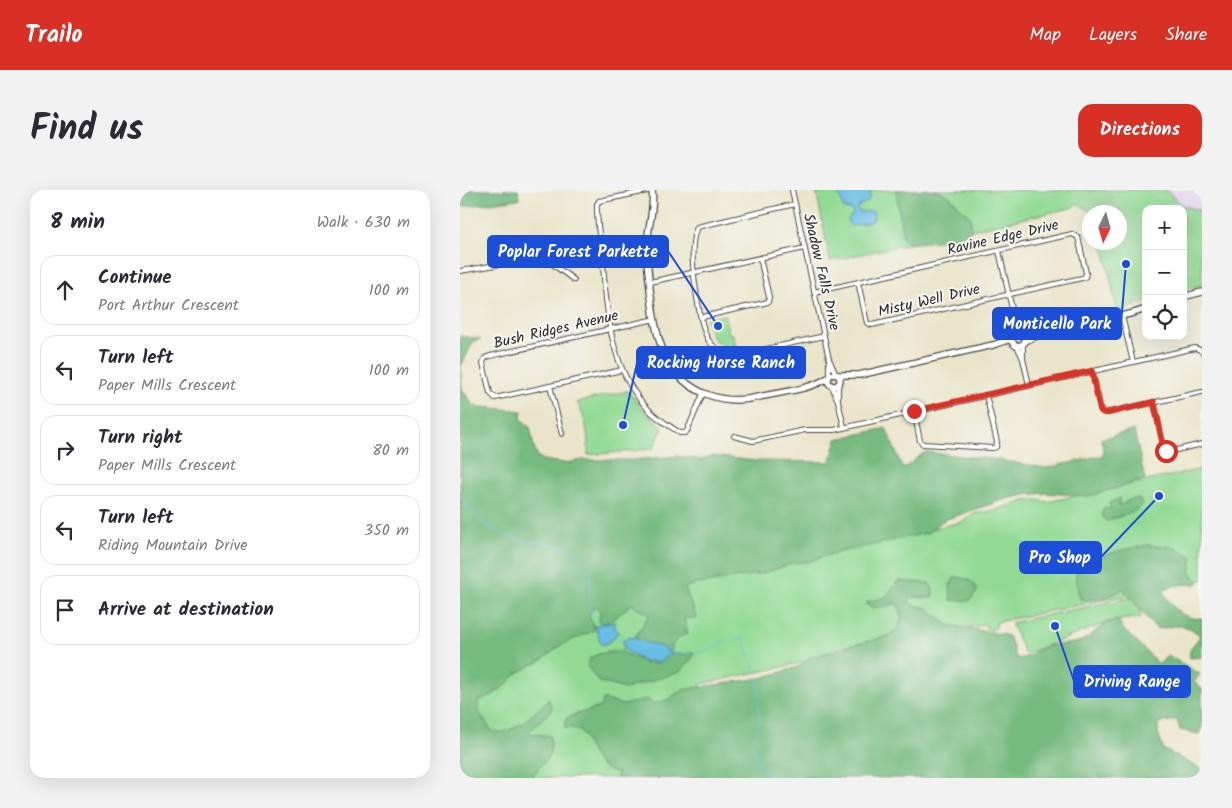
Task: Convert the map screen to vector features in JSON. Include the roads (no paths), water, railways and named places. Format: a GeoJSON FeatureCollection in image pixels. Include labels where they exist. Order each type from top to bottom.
{"type":"FeatureCollection","features":[{"type":"Feature","properties":{"kind":"street"},"geometry":{"type":"LineString","coordinates":[[703,394],[687,431],[680,433],[660,420],[632,389],[622,370],[606,302],[597,204],[599,201],[652,190],[652,210],[647,247],[655,319],[662,348],[670,364],[685,382],[703,394],[722,399],[740,400],[809,386],[835,385],[859,375],[993,345],[1021,341],[1046,333],[1142,310]]}},
{"type":"Feature","properties":{"kind":"street","name":"Shadow Falls Drive"},"geometry":{"type":"LineString","coordinates":[[792,190],[829,359],[829,377]]}},
{"type":"Feature","properties":{"kind":"street"},"geometry":{"type":"LineString","coordinates":[[795,204],[699,225],[696,228],[693,245],[695,272],[705,331],[710,342],[723,352],[731,354],[744,354],[824,336]]}},
{"type":"Feature","properties":{"kind":"street","name":"Ravine Edge Drive"},"geometry":{"type":"LineString","coordinates":[[814,292],[1072,234],[1077,235],[1086,273],[1085,277],[1009,295]]}},
{"type":"Feature","properties":{"kind":"street"},"geometry":{"type":"LineString","coordinates":[[650,282],[805,248]]}},
{"type":"Feature","properties":{"kind":"street"},"geometry":{"type":"LineString","coordinates":[[999,251],[1021,341],[1029,385]]}},
{"type":"Feature","properties":{"kind":"street"},"geometry":{"type":"LineString","coordinates":[[702,317],[768,302],[769,297],[760,258]]}},
{"type":"Feature","properties":{"kind":"street"},"geometry":{"type":"LineString","coordinates":[[460,271],[526,260],[537,260],[551,263],[574,280]]}},
{"type":"Feature","properties":{"kind":"street","name":"Misty Well Drive"},"geometry":{"type":"LineString","coordinates":[[858,282],[867,323],[872,325],[1009,295]]}},
{"type":"Feature","properties":{"kind":"street"},"geometry":{"type":"LineString","coordinates":[[1187,296],[1202,292]]}},
{"type":"Feature","properties":{"kind":"street"},"geometry":{"type":"LineString","coordinates":[[1122,316],[1133,362]]}},
{"type":"Feature","properties":{"kind":"street"},"geometry":{"type":"LineString","coordinates":[[1013,336],[1014,318]]}},
{"type":"Feature","properties":{"kind":"street","name":"Bush Ridges Avenue"},"geometry":{"type":"LineString","coordinates":[[622,370],[492,398],[484,360],[490,356],[655,319]]}},
{"type":"Feature","properties":{"kind":"street"},"geometry":{"type":"LineString","coordinates":[[1013,336],[1021,341]]}},
{"type":"Feature","properties":{"kind":"street"},"geometry":{"type":"LineString","coordinates":[[1013,336],[1021,341]]}},
{"type":"Feature","properties":{"kind":"street"},"geometry":{"type":"LineString","coordinates":[[993,345],[1013,336]]}},
{"type":"Feature","properties":{"kind":"street"},"geometry":{"type":"LineString","coordinates":[[734,436],[753,441],[805,430],[828,431],[1196,348],[1202,352]]}},
{"type":"Feature","properties":{"kind":"street","name":"Shadow Falls Drive"},"geometry":{"type":"LineString","coordinates":[[829,359],[837,375]]}},
{"type":"Feature","properties":{"kind":"street"},"geometry":{"type":"LineString","coordinates":[[1092,371],[1102,412],[1108,413],[1202,392]]}},
{"type":"Feature","properties":{"kind":"street"},"geometry":{"type":"LineString","coordinates":[[809,386],[832,375],[859,375]]}},
{"type":"Feature","properties":{"kind":"street"},"geometry":{"type":"LineString","coordinates":[[835,385],[839,378],[837,375]]}},
{"type":"Feature","properties":{"kind":"street"},"geometry":{"type":"LineString","coordinates":[[829,377],[835,385],[844,427]]}},
{"type":"Feature","properties":{"kind":"street"},"geometry":{"type":"LineString","coordinates":[[550,386],[562,434]]}},
{"type":"Feature","properties":{"kind":"street"},"geometry":{"type":"LineString","coordinates":[[914,411],[920,441],[923,444],[993,448],[997,442],[986,395]]}},
{"type":"Feature","properties":{"kind":"street"},"geometry":{"type":"LineString","coordinates":[[1154,402],[1166,451],[1202,444]]}},
{"type":"Feature","properties":{"kind":"water"},"geometry":{"type":"Polygon","coordinates":[[[837,190],[871,190],[869,200],[857,208],[859,212],[873,211],[874,219],[870,222],[851,226],[848,223],[848,219],[853,214],[851,210],[844,209],[837,190]]]}},
{"type":"Feature","properties":{"kind":"water"},"geometry":{"type":"Polygon","coordinates":[[[614,622],[615,628],[618,631],[616,636],[604,645],[601,644],[595,625],[614,622]]]}},
{"type":"Feature","properties":{"kind":"water"},"geometry":{"type":"Polygon","coordinates":[[[630,637],[664,648],[670,653],[659,663],[644,662],[624,649],[623,640],[630,637]]]}},
{"type":"Feature","properties":{"kind":"waterway"},"geometry":{"type":"LineString","coordinates":[[460,495],[479,519],[495,531],[514,539],[564,547],[579,554],[589,567],[591,611],[601,624]]}},
{"type":"Feature","properties":{"kind":"waterway"},"geometry":{"type":"LineString","coordinates":[[670,653],[695,654],[711,649],[724,641],[743,638],[756,671]]}},
{"type":"Feature","properties":{"kind":"waterway"},"geometry":{"type":"LineString","coordinates":[[756,677],[758,682],[759,722],[753,744],[758,765],[770,778]]}},
{"type":"Feature","properties":{"kind":"place","name":"Monticello Park"},"geometry":{"type":"Point","coordinates":[1126,264]}},
{"type":"Feature","properties":{"kind":"place","name":"Poplar Forest Parkette"},"geometry":{"type":"Point","coordinates":[718,326]}},
{"type":"Feature","properties":{"kind":"place","name":"Rocking Horse Ranch"},"geometry":{"type":"Point","coordinates":[623,425]}},
{"type":"Feature","properties":{"kind":"place","name":"Pro Shop"},"geometry":{"type":"Point","coordinates":[1159,496]}},
{"type":"Feature","properties":{"kind":"place","name":"Driving Range"},"geometry":{"type":"Point","coordinates":[1055,626]}}]}
